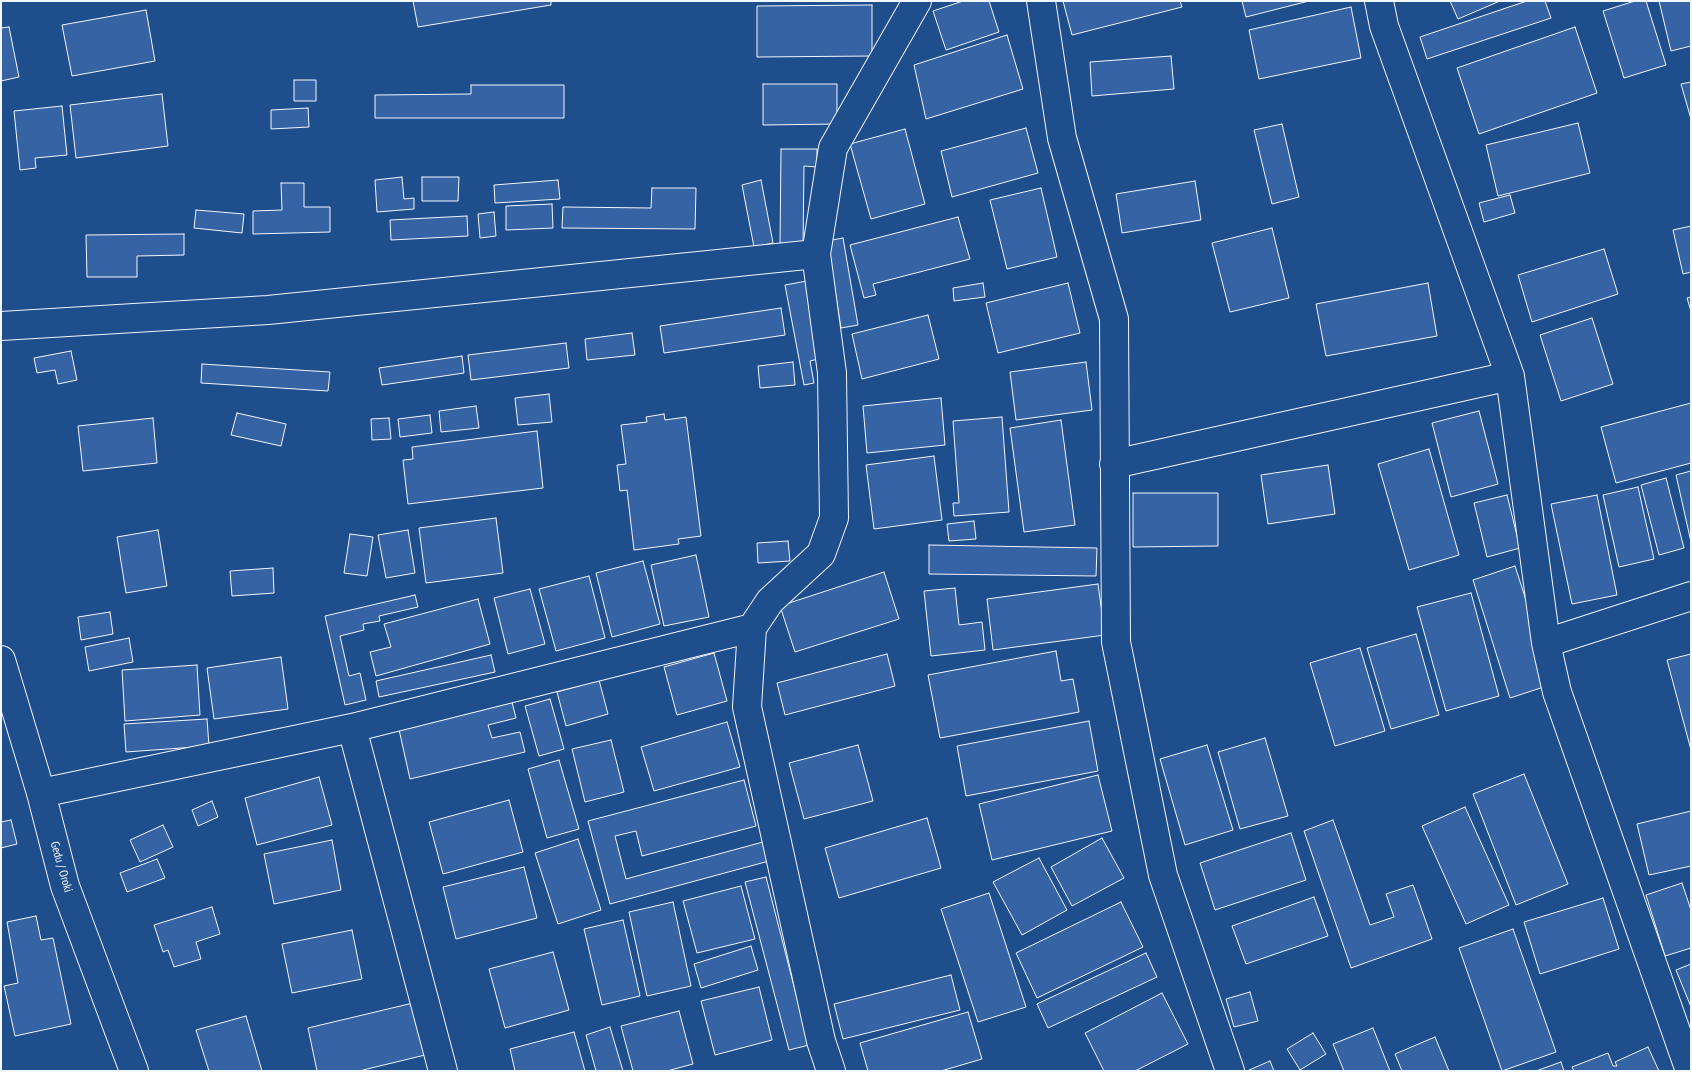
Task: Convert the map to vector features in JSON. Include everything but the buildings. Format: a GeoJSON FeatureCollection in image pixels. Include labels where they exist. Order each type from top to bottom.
{"type":"FeatureCollection","features":[{"type":"Feature","properties":{"kind":"street"},"geometry":{"type":"LineString","coordinates":[[831,1071],[821,1041],[747,707],[752,628],[770,601],[821,554],[834,518],[832,373],[816,254],[833,148],[917,1]]}},
{"type":"Feature","properties":{"kind":"street"},"geometry":{"type":"LineString","coordinates":[[1041,1],[1062,138],[1114,319],[1116,642],[1164,875],[1230,1071]]}},
{"type":"Feature","properties":{"kind":"street"},"geometry":{"type":"LineString","coordinates":[[1379,1],[1384,26],[1510,376],[1546,643],[1557,692],[1690,1071]]}},
{"type":"Feature","properties":{"kind":"street"},"geometry":{"type":"LineString","coordinates":[[1,326],[268,310],[816,254]]}},
{"type":"Feature","properties":{"kind":"street"},"geometry":{"type":"LineString","coordinates":[[1114,464],[1510,376]]}},
{"type":"Feature","properties":{"kind":"street"},"geometry":{"type":"LineString","coordinates":[[1546,643],[1691,596]]}},
{"type":"Feature","properties":{"kind":"street"},"geometry":{"type":"LineString","coordinates":[[41,793],[352,728],[752,628]]}},
{"type":"Feature","properties":{"kind":"street","name":"Gedu / Oroki"},"geometry":{"type":"LineString","coordinates":[[1,660],[41,793],[65,886],[134,1071]]}},
{"type":"Feature","properties":{"kind":"street"},"geometry":{"type":"LineString","coordinates":[[352,728],[443,1071]]}}]}
